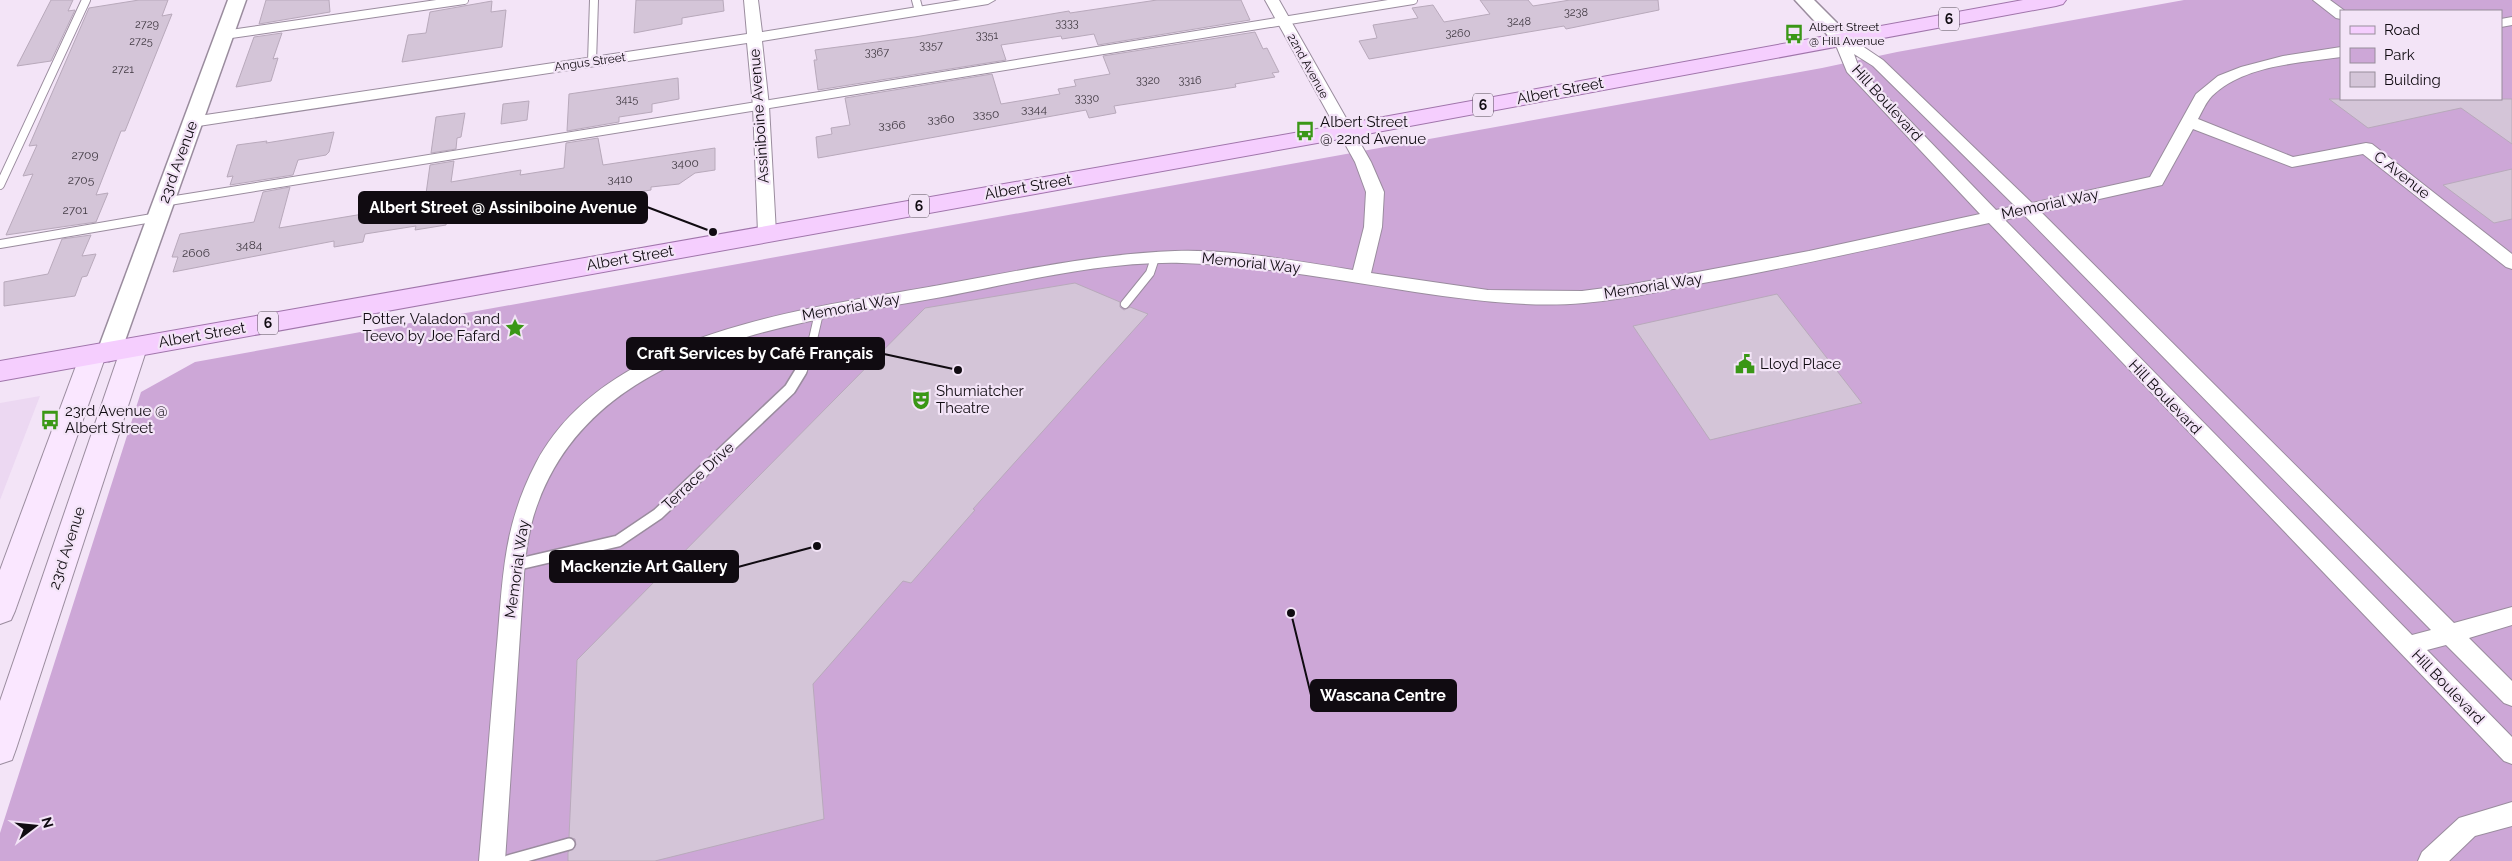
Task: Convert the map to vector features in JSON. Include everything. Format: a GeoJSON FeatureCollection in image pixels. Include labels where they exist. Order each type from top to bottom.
{"type":"FeatureCollection","features":[{"type":"Feature","properties":{"kind":"main road","name":"Albert Street"},"geometry":{"type":"LineString","coordinates":[[0,371],[767,232],[1345,131],[1841,38],[2056,0]]}},
{"type":"Feature","properties":{"kind":"main road","name":"23rd Avenue"},"geometry":{"type":"LineString","coordinates":[[0,611],[112,352]]}},
{"type":"Feature","properties":{"kind":"main road","name":"23rd Avenue"},"geometry":{"type":"LineString","coordinates":[[0,749],[112,352]]}},
{"type":"Feature","properties":{"kind":"street","name":"23rd Avenue"},"geometry":{"type":"LineString","coordinates":[[112,352],[192,122],[237,0]]}},
{"type":"Feature","properties":{"kind":"street","name":"Assiniboine Avenue"},"geometry":{"type":"LineString","coordinates":[[752,0],[753,38],[761,106],[767,232]]}},
{"type":"Feature","properties":{"kind":"street","name":"Angus Street"},"geometry":{"type":"LineString","coordinates":[[192,122],[753,38],[917,5],[988,0]]}},
{"type":"Feature","properties":{"kind":"street","name":"22nd Avenue"},"geometry":{"type":"LineString","coordinates":[[1272,0],[1363,162],[1375,192],[1374,227],[1361,276]]}},
{"type":"Feature","properties":{"kind":"street"},"geometry":{"type":"LineString","coordinates":[[1804,0],[1841,38]]}},
{"type":"Feature","properties":{"kind":"street"},"geometry":{"type":"LineString","coordinates":[[2320,0],[2340,14]]}},
{"type":"Feature","properties":{"kind":"street"},"geometry":{"type":"LineString","coordinates":[[2340,0],[2355,10]]}},
{"type":"Feature","properties":{"kind":"street","name":"Hill Boulevard"},"geometry":{"type":"LineString","coordinates":[[1841,38],[1878,63],[2028,209],[2512,696]]}},
{"type":"Feature","properties":{"kind":"street","name":"Hill Boulevard"},"geometry":{"type":"LineString","coordinates":[[1841,38],[1852,69],[2128,359],[2512,753]]}},
{"type":"Feature","properties":{"kind":"street","name":"Memorial Way"},"geometry":{"type":"LineString","coordinates":[[492,861],[515,565],[528,501],[565,436],[590,409],[625,382],[653,365],[686,349],[719,336],[770,322],[819,312],[1098,262],[1155,258],[1209,257],[1250,260],[1488,296],[1582,296],[1690,280],[2156,181],[2204,94],[2224,79],[2246,70],[2283,61],[2340,52]]}},
{"type":"Feature","properties":{"kind":"street","name":"C Avenue"},"geometry":{"type":"LineString","coordinates":[[2190,122],[2292,162],[2366,148],[2512,263]]}},
{"type":"Feature","properties":{"kind":"street"},"geometry":{"type":"LineString","coordinates":[[2408,646],[2512,616]]}},
{"type":"Feature","properties":{"kind":"street"},"geometry":{"type":"LineString","coordinates":[[2431,861],[2468,826],[2512,814]]}},
{"type":"Feature","properties":{"kind":"lane"},"geometry":{"type":"LineString","coordinates":[[0,185],[86,0]]}},
{"type":"Feature","properties":{"kind":"lane"},"geometry":{"type":"LineString","coordinates":[[224,34],[464,0]]}},
{"type":"Feature","properties":{"kind":"lane"},"geometry":{"type":"LineString","coordinates":[[592,62],[594,0]]}},
{"type":"Feature","properties":{"kind":"lane"},"geometry":{"type":"LineString","coordinates":[[0,244],[161,210],[761,106],[1414,0]]}},
{"type":"Feature","properties":{"kind":"lane"},"geometry":{"type":"LineString","coordinates":[[1125,304],[1150,273],[1155,258]]}},
{"type":"Feature","properties":{"kind":"lane","name":"Terrace Drive"},"geometry":{"type":"LineString","coordinates":[[515,565],[618,541],[658,514],[790,389],[808,361],[819,312]]}},
{"type":"Feature","properties":{"kind":"lane"},"geometry":{"type":"LineString","coordinates":[[508,861],[569,844]]}},
{"type":"Feature","properties":{"kind":"shaded area"},"geometry":{"type":"Polygon","coordinates":[[[40,396],[0,500],[0,403],[40,396]]]}},
{"type":"Feature","properties":{"kind":"green space"},"geometry":{"type":"Polygon","coordinates":[[[2184,0],[2512,0],[2512,861],[0,861],[0,833],[141,392],[195,362],[1822,68],[1897,52],[2184,0]]]}},
{"type":"Feature","properties":{"kind":"building"},"geometry":{"type":"Polygon","coordinates":[[[51,0],[73,0],[68,11],[75,10],[51,61],[17,66],[51,0]]]}},
{"type":"Feature","properties":{"kind":"building"},"geometry":{"type":"Polygon","coordinates":[[[139,0],[168,0],[162,16],[172,14],[125,131],[121,131],[96,195],[108,193],[96,222],[6,235],[33,174],[23,176],[37,145],[29,146],[89,8],[139,0]]]}},
{"type":"Feature","properties":{"kind":"building"},"geometry":{"type":"Polygon","coordinates":[[[266,0],[329,0],[330,12],[259,24],[266,0]]]}},
{"type":"Feature","properties":{"kind":"building"},"geometry":{"type":"Polygon","coordinates":[[[636,0],[723,0],[724,11],[682,18],[682,24],[634,33],[636,0]]]}},
{"type":"Feature","properties":{"kind":"building"},"geometry":{"type":"Polygon","coordinates":[[[1157,0],[1241,0],[1250,20],[1098,45],[1094,34],[1062,39],[1061,36],[1001,45],[1006,60],[818,90],[814,60],[817,60],[815,50],[915,37],[1069,11],[1070,13],[1157,0]]]}},
{"type":"Feature","properties":{"kind":"building"},"geometry":{"type":"Polygon","coordinates":[[[1480,0],[1528,0],[1533,6],[1570,0],[1658,0],[1659,10],[1566,29],[1564,26],[1369,59],[1359,41],[1377,38],[1373,25],[1418,18],[1412,8],[1433,5],[1444,22],[1490,14],[1480,0]]]}},
{"type":"Feature","properties":{"kind":"building"},"geometry":{"type":"Polygon","coordinates":[[[492,1],[491,12],[506,10],[502,47],[402,62],[408,35],[426,33],[430,12],[492,1]]]}},
{"type":"Feature","properties":{"kind":"building"},"geometry":{"type":"Polygon","coordinates":[[[1255,32],[1263,49],[1267,48],[1279,72],[1272,73],[1275,77],[1235,84],[1236,87],[1114,106],[1116,113],[1089,118],[1086,110],[818,158],[816,137],[832,134],[831,128],[850,125],[845,98],[992,74],[1001,104],[1060,94],[1058,89],[1076,86],[1074,80],[1110,74],[1103,56],[1255,32]]]}},
{"type":"Feature","properties":{"kind":"building"},"geometry":{"type":"Polygon","coordinates":[[[282,33],[273,59],[278,58],[271,81],[236,87],[254,37],[282,33]]]}},
{"type":"Feature","properties":{"kind":"building"},"geometry":{"type":"Polygon","coordinates":[[[678,78],[679,99],[652,104],[652,112],[619,117],[619,122],[567,131],[569,94],[678,78]]]}},
{"type":"Feature","properties":{"kind":"building"},"geometry":{"type":"Polygon","coordinates":[[[2329,99],[2512,99],[2512,144],[2461,108],[2368,128],[2329,99]]]}},
{"type":"Feature","properties":{"kind":"building"},"geometry":{"type":"Polygon","coordinates":[[[529,101],[527,120],[501,124],[503,104],[529,101]]]}},
{"type":"Feature","properties":{"kind":"building"},"geometry":{"type":"Polygon","coordinates":[[[465,113],[461,137],[457,138],[456,149],[431,153],[436,117],[465,113]]]}},
{"type":"Feature","properties":{"kind":"building"},"geometry":{"type":"Polygon","coordinates":[[[334,132],[329,152],[326,155],[298,160],[293,175],[230,185],[233,176],[227,177],[237,145],[267,141],[266,143],[334,132]]]}},
{"type":"Feature","properties":{"kind":"building"},"geometry":{"type":"Polygon","coordinates":[[[598,138],[603,165],[715,148],[715,170],[695,173],[679,184],[651,187],[651,190],[615,196],[614,208],[587,212],[588,195],[545,203],[546,201],[447,220],[446,225],[415,230],[416,226],[365,234],[363,242],[334,247],[334,241],[173,272],[178,257],[172,257],[180,234],[254,222],[263,192],[290,187],[279,228],[399,208],[399,205],[425,201],[430,165],[454,161],[451,182],[521,170],[520,175],[564,168],[566,143],[598,138]]]}},
{"type":"Feature","properties":{"kind":"building"},"geometry":{"type":"Polygon","coordinates":[[[2512,169],[2512,219],[2494,223],[2443,185],[2512,169]]]}},
{"type":"Feature","properties":{"kind":"building"},"geometry":{"type":"Polygon","coordinates":[[[91,235],[82,256],[96,254],[87,276],[82,277],[75,296],[4,306],[4,282],[48,274],[62,239],[91,235]]]}},
{"type":"Feature","properties":{"kind":"building"},"geometry":{"type":"Polygon","coordinates":[[[1075,283],[1120,302],[1120,307],[1124,310],[1130,307],[1148,314],[973,509],[975,510],[911,583],[903,581],[813,684],[824,819],[655,861],[568,861],[568,852],[576,845],[575,839],[569,837],[577,660],[925,308],[1075,283]]]}},
{"type":"Feature","properties":{"kind":"building","name":"Lloyd Place"},"geometry":{"type":"Polygon","coordinates":[[[1777,294],[1862,403],[1710,440],[1633,326],[1777,294]]]}},
{"type":"Feature","properties":{"kind":"place","name":"Albert Street @ Hill Avenue"},"geometry":{"type":"Point","coordinates":[1794,34]}},
{"type":"Feature","properties":{"kind":"place","name":"Albert Street @ 22nd Avenue"},"geometry":{"type":"Point","coordinates":[1305,131]}},
{"type":"Feature","properties":{"kind":"place","name":"Albert Street @ Assiniboine Avenue"},"geometry":{"type":"Point","coordinates":[713,232]}},
{"type":"Feature","properties":{"kind":"place","name":"Potter, Valadon, and Teevo by Joe Fafard"},"geometry":{"type":"Point","coordinates":[515,328]}},
{"type":"Feature","properties":{"kind":"place","name":"Lloyd Place"},"geometry":{"type":"Point","coordinates":[1745,364]}},
{"type":"Feature","properties":{"kind":"place","name":"Craft Services by Café Français"},"geometry":{"type":"Point","coordinates":[958,370]}},
{"type":"Feature","properties":{"kind":"place","name":"Shumiatcher Theatre"},"geometry":{"type":"Point","coordinates":[921,400]}},
{"type":"Feature","properties":{"kind":"place","name":"23rd Avenue @ Albert Street"},"geometry":{"type":"Point","coordinates":[50,420]}},
{"type":"Feature","properties":{"kind":"place","name":"Mackenzie Art Gallery"},"geometry":{"type":"Point","coordinates":[817,546]}},
{"type":"Feature","properties":{"kind":"place","name":"Wascana Centre"},"geometry":{"type":"Point","coordinates":[1291,613]}}]}
